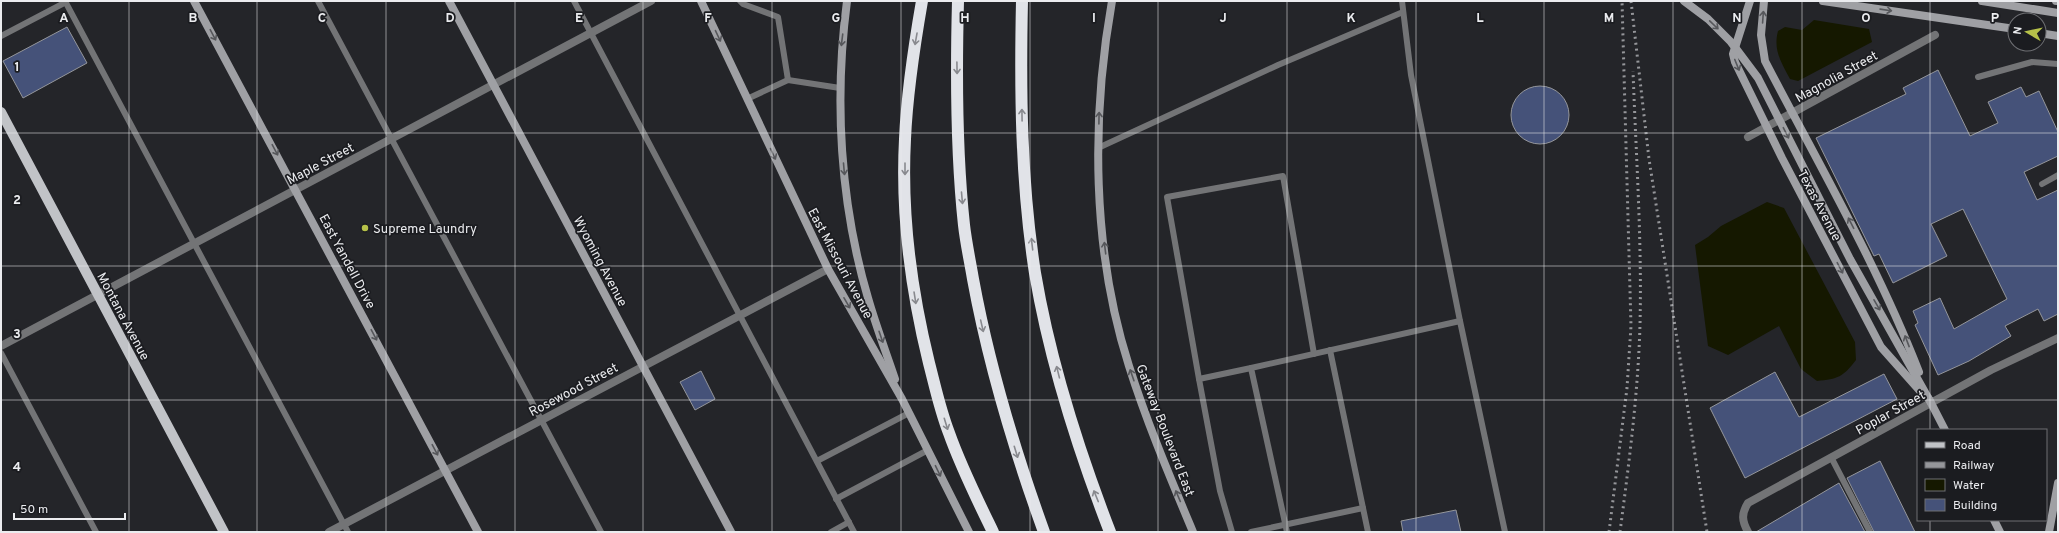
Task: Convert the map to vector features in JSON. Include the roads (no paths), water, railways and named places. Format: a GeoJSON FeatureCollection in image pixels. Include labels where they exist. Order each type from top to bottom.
{"type":"FeatureCollection","features":[{"type":"Feature","properties":{"kind":"highway"},"geometry":{"type":"LineString","coordinates":[[922,1],[914,53],[905,140],[905,201],[910,256],[922,334],[948,432],[993,532]]}},
{"type":"Feature","properties":{"kind":"highway"},"geometry":{"type":"LineString","coordinates":[[958,1],[958,148],[964,226],[981,323],[1002,406],[1022,472],[1044,532]]}},
{"type":"Feature","properties":{"kind":"highway"},"geometry":{"type":"LineString","coordinates":[[1022,1],[1022,144],[1027,209],[1036,274],[1064,398],[1090,480],[1110,532]]}},
{"type":"Feature","properties":{"kind":"main road","name":"East Yandell Drive"},"geometry":{"type":"LineString","coordinates":[[194,1],[478,532]]}},
{"type":"Feature","properties":{"kind":"main road","name":"Wyoming Avenue"},"geometry":{"type":"LineString","coordinates":[[448,1],[731,532]]}},
{"type":"Feature","properties":{"kind":"main road","name":"East Missouri Avenue"},"geometry":{"type":"LineString","coordinates":[[701,1],[828,269],[902,399],[969,532]]}},
{"type":"Feature","properties":{"kind":"main road"},"geometry":{"type":"LineString","coordinates":[[847,1],[842,48],[840,88],[845,177],[854,239],[868,298],[902,399]]}},
{"type":"Feature","properties":{"kind":"main road","name":"Gateway Boulevard East"},"geometry":{"type":"LineString","coordinates":[[1112,1],[1101,75],[1098,148],[1101,217],[1108,273],[1116,317],[1128,365],[1151,431],[1193,532]]}},
{"type":"Feature","properties":{"kind":"main road"},"geometry":{"type":"LineString","coordinates":[[1684,1],[1708,19],[1732,42],[1758,78],[1850,260],[1931,403]]}},
{"type":"Feature","properties":{"kind":"main road","name":"Texas Avenue"},"geometry":{"type":"LineString","coordinates":[[1750,1],[1733,54],[1735,62],[1881,347],[1931,403]]}},
{"type":"Feature","properties":{"kind":"main road","name":"Texas Avenue"},"geometry":{"type":"LineString","coordinates":[[1764,1],[1762,35],[1763,54],[1792,113],[1851,224],[1901,328],[1931,403],[1945,429]]}},
{"type":"Feature","properties":{"kind":"main road"},"geometry":{"type":"LineString","coordinates":[[1823,1],[2007,28]]}},
{"type":"Feature","properties":{"kind":"main road"},"geometry":{"type":"LineString","coordinates":[[1982,1],[2058,13]]}},
{"type":"Feature","properties":{"kind":"main road"},"geometry":{"type":"LineString","coordinates":[[2047,34],[2058,36]]}},
{"type":"Feature","properties":{"kind":"main road","name":"Montana Avenue"},"geometry":{"type":"LineString","coordinates":[[1,112],[224,532]]}},
{"type":"Feature","properties":{"kind":"main road"},"geometry":{"type":"LineString","coordinates":[[2049,532],[2058,483]]}},
{"type":"Feature","properties":{"kind":"main road"},"geometry":{"type":"LineString","coordinates":[[1994,521],[2000,532]]}},
{"type":"Feature","properties":{"kind":"street","name":"Maple Street"},"geometry":{"type":"LineString","coordinates":[[1,346],[650,1]]}},
{"type":"Feature","properties":{"kind":"street","name":"Magnolia Street"},"geometry":{"type":"LineString","coordinates":[[1748,137],[1935,35]]}},
{"type":"Feature","properties":{"kind":"street","name":"Rosewood Street"},"geometry":{"type":"LineString","coordinates":[[329,532],[346,528],[445,470],[828,269]]}},
{"type":"Feature","properties":{"kind":"street","name":"Poplar Street"},"geometry":{"type":"LineString","coordinates":[[1748,532],[1742,515],[1748,503],[1991,370],[2058,338]]}},
{"type":"Feature","properties":{"kind":"lane"},"geometry":{"type":"LineString","coordinates":[[1,36],[66,1],[346,528]]}},
{"type":"Feature","properties":{"kind":"lane"},"geometry":{"type":"LineString","coordinates":[[318,1],[601,532]]}},
{"type":"Feature","properties":{"kind":"lane"},"geometry":{"type":"LineString","coordinates":[[574,1],[854,532]]}},
{"type":"Feature","properties":{"kind":"lane"},"geometry":{"type":"LineString","coordinates":[[740,1],[743,4],[778,17],[788,80]]}},
{"type":"Feature","properties":{"kind":"lane"},"geometry":{"type":"LineString","coordinates":[[1402,1],[1411,75],[1460,322],[1505,532]]}},
{"type":"Feature","properties":{"kind":"lane"},"geometry":{"type":"LineString","coordinates":[[1098,148],[1278,65],[1403,12]]}},
{"type":"Feature","properties":{"kind":"lane"},"geometry":{"type":"LineString","coordinates":[[1978,77],[2032,62],[2058,64]]}},
{"type":"Feature","properties":{"kind":"lane"},"geometry":{"type":"LineString","coordinates":[[747,99],[788,80],[840,88]]}},
{"type":"Feature","properties":{"kind":"lane"},"geometry":{"type":"LineString","coordinates":[[2042,184],[2058,175]]}},
{"type":"Feature","properties":{"kind":"lane"},"geometry":{"type":"LineString","coordinates":[[1232,532],[1220,491],[1167,197],[1282,176],[1314,354]]}},
{"type":"Feature","properties":{"kind":"lane"},"geometry":{"type":"LineString","coordinates":[[1199,379],[1460,322]]}},
{"type":"Feature","properties":{"kind":"lane"},"geometry":{"type":"LineString","coordinates":[[1330,350],[1368,532]]}},
{"type":"Feature","properties":{"kind":"lane"},"geometry":{"type":"LineString","coordinates":[[1,353],[96,532]]}},
{"type":"Feature","properties":{"kind":"lane"},"geometry":{"type":"LineString","coordinates":[[1251,368],[1287,532]]}},
{"type":"Feature","properties":{"kind":"lane"},"geometry":{"type":"LineString","coordinates":[[817,461],[909,414]]}},
{"type":"Feature","properties":{"kind":"lane"},"geometry":{"type":"LineString","coordinates":[[836,499],[928,450]]}},
{"type":"Feature","properties":{"kind":"lane"},"geometry":{"type":"LineString","coordinates":[[1831,458],[1870,532]]}},
{"type":"Feature","properties":{"kind":"lane"},"geometry":{"type":"LineString","coordinates":[[1251,532],[1363,508]]}},
{"type":"Feature","properties":{"kind":"lane"},"geometry":{"type":"LineString","coordinates":[[831,532],[849,522]]}},
{"type":"Feature","properties":{"kind":"water"},"geometry":{"type":"Polygon","coordinates":[[[1814,20],[1869,29],[1872,42],[1798,81],[1790,79],[1777,50],[1776,44],[1778,31],[1785,27],[1802,30],[1814,20]]]}},
{"type":"Feature","properties":{"kind":"water"},"geometry":{"type":"Polygon","coordinates":[[[1767,202],[1784,208],[1855,342],[1856,360],[1840,376],[1817,381],[1801,369],[1779,326],[1728,355],[1708,346],[1695,245],[1708,237],[1721,226],[1767,202]]]}},
{"type":"Feature","properties":{"kind":"railway"},"geometry":{"type":"LineString","coordinates":[[1609,532],[1627,388],[1631,326],[1622,1]]}},
{"type":"Feature","properties":{"kind":"railway"},"geometry":{"type":"LineString","coordinates":[[1631,1],[1649,159],[1707,532]]}},
{"type":"Feature","properties":{"kind":"railway"},"geometry":{"type":"LineString","coordinates":[[1620,532],[1635,403],[1640,325],[1639,230],[1633,71]]}},
{"type":"Feature","properties":{"kind":"place","name":"Supreme Laundry"},"geometry":{"type":"Point","coordinates":[365,228]}}]}
